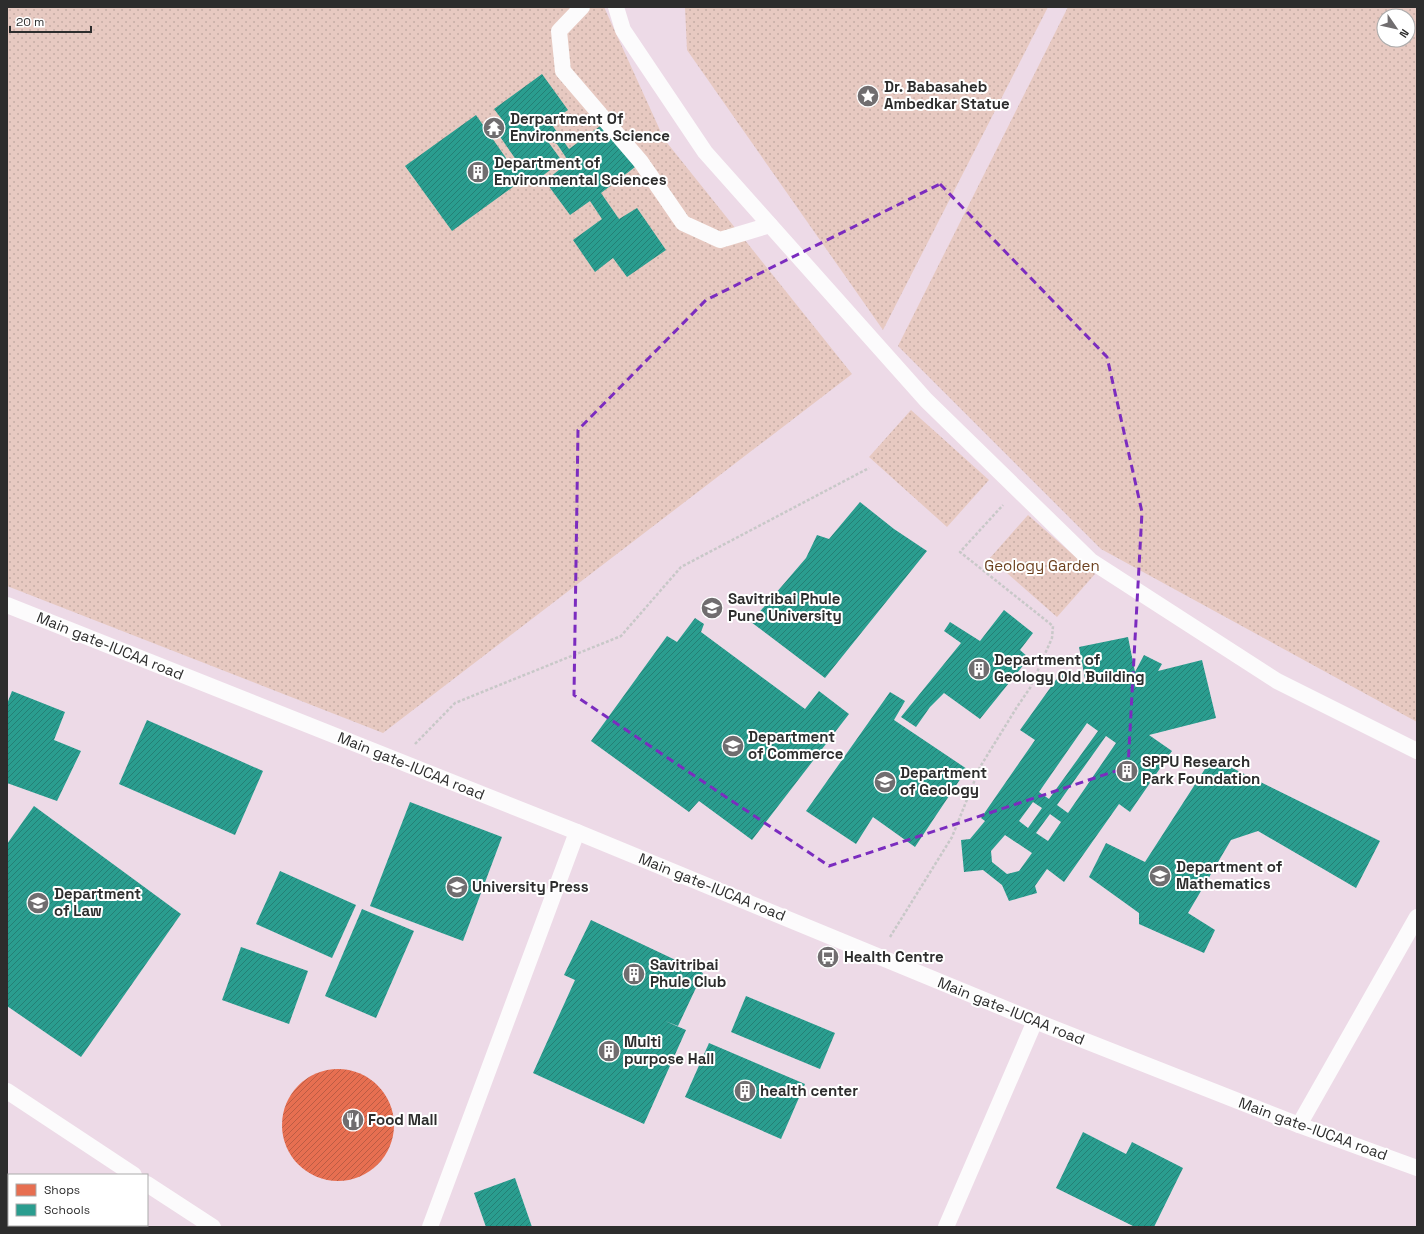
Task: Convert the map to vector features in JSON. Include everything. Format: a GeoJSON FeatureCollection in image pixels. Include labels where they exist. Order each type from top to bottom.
{"type":"FeatureCollection","features":[{"type":"Feature","properties":{"kind":"lane"},"geometry":{"type":"LineString","coordinates":[[582,7],[560,31],[563,71],[641,162],[683,223],[720,240],[770,225]]}},
{"type":"Feature","properties":{"kind":"lane"},"geometry":{"type":"LineString","coordinates":[[616,7],[623,30],[705,152],[926,400],[1091,561],[1277,681],[1417,751]]}},
{"type":"Feature","properties":{"kind":"lane","name":"Main gate-IUCAA road"},"geometry":{"type":"LineString","coordinates":[[7,605],[577,832],[1034,1021],[1299,1125],[1417,1168]]}},
{"type":"Feature","properties":{"kind":"lane"},"geometry":{"type":"LineString","coordinates":[[430,1227],[577,832]]}},
{"type":"Feature","properties":{"kind":"lane"},"geometry":{"type":"LineString","coordinates":[[1299,1125],[1417,917]]}},
{"type":"Feature","properties":{"kind":"lane"},"geometry":{"type":"LineString","coordinates":[[946,1227],[1034,1021]]}},
{"type":"Feature","properties":{"kind":"lane"},"geometry":{"type":"LineString","coordinates":[[7,1091],[132,1174]]}},
{"type":"Feature","properties":{"kind":"lane"},"geometry":{"type":"LineString","coordinates":[[148,1185],[213,1227]]}},
{"type":"Feature","properties":{"kind":"path"},"geometry":{"type":"LineString","coordinates":[[398,761],[456,704],[621,636],[681,567],[869,468]]}},
{"type":"Feature","properties":{"kind":"path"},"geometry":{"type":"LineString","coordinates":[[878,956],[952,837],[980,767],[1030,688],[1052,638],[1053,626],[960,552],[1018,490]]}},
{"type":"Feature","properties":{"kind":"highlighted area"},"geometry":{"type":"Polygon","coordinates":[[[940,184],[1107,357],[1142,512],[1128,767],[829,866],[574,695],[578,430],[706,300],[940,184]]]}},
{"type":"Feature","properties":{"kind":"shaded area","name":"Savitribai Phule Pune University"},"geometry":{"type":"Polygon","coordinates":[[[7,7],[1417,7],[1417,1227],[7,1227],[7,7]]]}},
{"type":"Feature","properties":{"kind":"green space"},"geometry":{"type":"Polygon","coordinates":[[[7,7],[604,7],[664,139],[852,374],[383,733],[7,586],[7,7]]]}},
{"type":"Feature","properties":{"kind":"green space"},"geometry":{"type":"Polygon","coordinates":[[[685,7],[1048,7],[883,330],[687,50],[685,7]]]}},
{"type":"Feature","properties":{"kind":"green space"},"geometry":{"type":"Polygon","coordinates":[[[1068,7],[1417,7],[1417,722],[1101,549],[898,346],[1068,7]]]}},
{"type":"Feature","properties":{"kind":"green space"},"geometry":{"type":"Polygon","coordinates":[[[911,410],[989,480],[947,527],[869,457],[911,410]]]}},
{"type":"Feature","properties":{"kind":"green space","name":"Geology Garden"},"geometry":{"type":"Polygon","coordinates":[[[1028,515],[1095,574],[1057,617],[990,558],[1028,515]]]}},
{"type":"Feature","properties":{"kind":"building: Shops"},"geometry":{"type":"Polygon","coordinates":[[[338,1069],[360,1073],[378,1085],[390,1103],[394,1125],[390,1147],[378,1165],[360,1177],[338,1181],[316,1177],[298,1165],[286,1147],[282,1125],[286,1103],[298,1085],[316,1073],[338,1069]]]}},
{"type":"Feature","properties":{"kind":"building: Schools","name":"Department of Environmental Sciences"},"geometry":{"type":"Polygon","coordinates":[[[542,74],[568,110],[550,122],[569,149],[603,124],[635,167],[601,193],[619,219],[637,208],[666,250],[627,277],[613,258],[595,272],[573,240],[602,219],[590,201],[570,215],[545,181],[569,162],[557,144],[546,139],[562,161],[533,183],[528,176],[452,231],[405,166],[476,115],[513,168],[519,164],[494,128],[504,122],[494,109],[542,74]]]}},
{"type":"Feature","properties":{"kind":"building: Schools"},"geometry":{"type":"Polygon","coordinates":[[[860,502],[894,529],[927,551],[825,678],[751,622],[806,558],[817,535],[829,539],[860,502]]]}},
{"type":"Feature","properties":{"kind":"building: Schools","name":"Department of Geology Old Building"},"geometry":{"type":"Polygon","coordinates":[[[1004,610],[1033,633],[1020,650],[1029,658],[980,719],[944,693],[930,707],[916,727],[901,717],[961,643],[944,631],[950,622],[980,641],[1004,610]]]}},
{"type":"Feature","properties":{"kind":"building: Schools","name":"Department of Commerce"},"geometry":{"type":"Polygon","coordinates":[[[695,618],[704,624],[701,632],[805,709],[819,691],[849,714],[752,840],[699,801],[689,812],[591,741],[667,636],[677,642],[695,618]]]}},
{"type":"Feature","properties":{"kind":"building: Schools","name":"SPPU Research Park Foundation"},"geometry":{"type":"Polygon","coordinates":[[[1128,637],[1135,672],[1144,655],[1162,664],[1158,671],[1202,660],[1216,718],[1149,735],[1172,751],[1130,812],[1119,804],[1064,882],[1047,869],[1035,886],[1037,893],[1009,901],[1002,885],[983,870],[964,872],[961,840],[970,839],[985,821],[981,818],[1035,740],[1020,730],[1063,670],[1086,684],[1079,647],[1128,637]],[[1087,723],[1039,792],[1049,799],[1098,731],[1087,723]],[[1106,736],[1057,805],[1068,813],[1116,743],[1106,736]],[[1033,802],[1019,821],[1028,828],[1042,808],[1033,802]],[[1050,814],[1036,833],[1048,841],[1061,822],[1050,814]],[[1005,835],[991,851],[992,862],[1007,874],[1019,871],[1032,853],[1005,835]]]}},
{"type":"Feature","properties":{"kind":"building: Schools"},"geometry":{"type":"Polygon","coordinates":[[[12,691],[65,712],[54,740],[81,751],[57,801],[7,783],[7,704],[12,691]]]}},
{"type":"Feature","properties":{"kind":"building: Schools"},"geometry":{"type":"Polygon","coordinates":[[[890,692],[905,701],[894,720],[967,769],[915,847],[873,817],[856,844],[806,811],[890,692]]]}},
{"type":"Feature","properties":{"kind":"building: Schools"},"geometry":{"type":"Polygon","coordinates":[[[147,720],[263,771],[235,835],[119,784],[147,720]]]}},
{"type":"Feature","properties":{"kind":"building: Schools"},"geometry":{"type":"Polygon","coordinates":[[[1212,758],[1380,841],[1356,888],[1258,831],[1231,840],[1188,913],[1215,930],[1204,953],[1139,924],[1139,913],[1089,877],[1106,843],[1145,862],[1212,758]]]}},
{"type":"Feature","properties":{"kind":"building: Schools"},"geometry":{"type":"Polygon","coordinates":[[[410,802],[502,837],[463,941],[370,906],[410,802]]]}},
{"type":"Feature","properties":{"kind":"building: Schools","name":"Department of Law"},"geometry":{"type":"Polygon","coordinates":[[[34,806],[181,914],[81,1057],[7,1006],[7,844],[34,806]]]}},
{"type":"Feature","properties":{"kind":"building: Schools"},"geometry":{"type":"Polygon","coordinates":[[[280,871],[356,905],[332,958],[256,924],[280,871]]]}},
{"type":"Feature","properties":{"kind":"building: Schools"},"geometry":{"type":"Polygon","coordinates":[[[362,909],[414,931],[376,1018],[325,996],[362,909]]]}},
{"type":"Feature","properties":{"kind":"building: Schools","name":"Multi purpose Hall"},"geometry":{"type":"Polygon","coordinates":[[[591,920],[703,973],[678,1026],[665,1021],[686,1030],[644,1124],[533,1073],[575,980],[564,975],[591,920]]]}},
{"type":"Feature","properties":{"kind":"building: Schools"},"geometry":{"type":"Polygon","coordinates":[[[241,947],[308,971],[289,1024],[222,1000],[241,947]]]}},
{"type":"Feature","properties":{"kind":"building: Schools"},"geometry":{"type":"Polygon","coordinates":[[[746,996],[835,1033],[820,1069],[731,1032],[746,996]]]}},
{"type":"Feature","properties":{"kind":"building: Schools","name":"health center"},"geometry":{"type":"Polygon","coordinates":[[[709,1043],[805,1084],[781,1139],[685,1097],[709,1043]]]}},
{"type":"Feature","properties":{"kind":"building: Schools"},"geometry":{"type":"Polygon","coordinates":[[[1083,1132],[1126,1154],[1132,1142],[1183,1168],[1154,1227],[1135,1227],[1056,1188],[1083,1132]]]}},
{"type":"Feature","properties":{"kind":"building: Schools"},"geometry":{"type":"Polygon","coordinates":[[[515,1178],[532,1227],[486,1227],[474,1193],[515,1178]]]}},
{"type":"Feature","properties":{"kind":"place","name":"Dr. Babasaheb Ambedkar Statue"},"geometry":{"type":"Point","coordinates":[868,96]}},
{"type":"Feature","properties":{"kind":"place","name":"Derpartment Of Environments Science"},"geometry":{"type":"Point","coordinates":[494,128]}},
{"type":"Feature","properties":{"kind":"place","name":"Department of Environmental Sciences"},"geometry":{"type":"Point","coordinates":[478,172]}},
{"type":"Feature","properties":{"kind":"place","name":"Savitribai Phule Pune University"},"geometry":{"type":"Point","coordinates":[712,608]}},
{"type":"Feature","properties":{"kind":"place","name":"Department of Geology Old Building"},"geometry":{"type":"Point","coordinates":[979,669]}},
{"type":"Feature","properties":{"kind":"place","name":"Department of Commerce"},"geometry":{"type":"Point","coordinates":[733,746]}},
{"type":"Feature","properties":{"kind":"place","name":"SPPU Research Park Foundation"},"geometry":{"type":"Point","coordinates":[1127,771]}},
{"type":"Feature","properties":{"kind":"place","name":"Department of Geology"},"geometry":{"type":"Point","coordinates":[885,782]}},
{"type":"Feature","properties":{"kind":"place","name":"Department of Mathematics"},"geometry":{"type":"Point","coordinates":[1160,876]}},
{"type":"Feature","properties":{"kind":"place","name":"University Press"},"geometry":{"type":"Point","coordinates":[457,887]}},
{"type":"Feature","properties":{"kind":"place","name":"Department of Law"},"geometry":{"type":"Point","coordinates":[38,903]}},
{"type":"Feature","properties":{"kind":"place","name":"Health Centre"},"geometry":{"type":"Point","coordinates":[828,957]}},
{"type":"Feature","properties":{"kind":"place","name":"Savitribai Phule Club"},"geometry":{"type":"Point","coordinates":[634,974]}},
{"type":"Feature","properties":{"kind":"place","name":"Multi purpose Hall"},"geometry":{"type":"Point","coordinates":[609,1051]}},
{"type":"Feature","properties":{"kind":"place","name":"health center"},"geometry":{"type":"Point","coordinates":[745,1091]}},
{"type":"Feature","properties":{"kind":"place","name":"Food Mall"},"geometry":{"type":"Point","coordinates":[353,1120]}}]}
